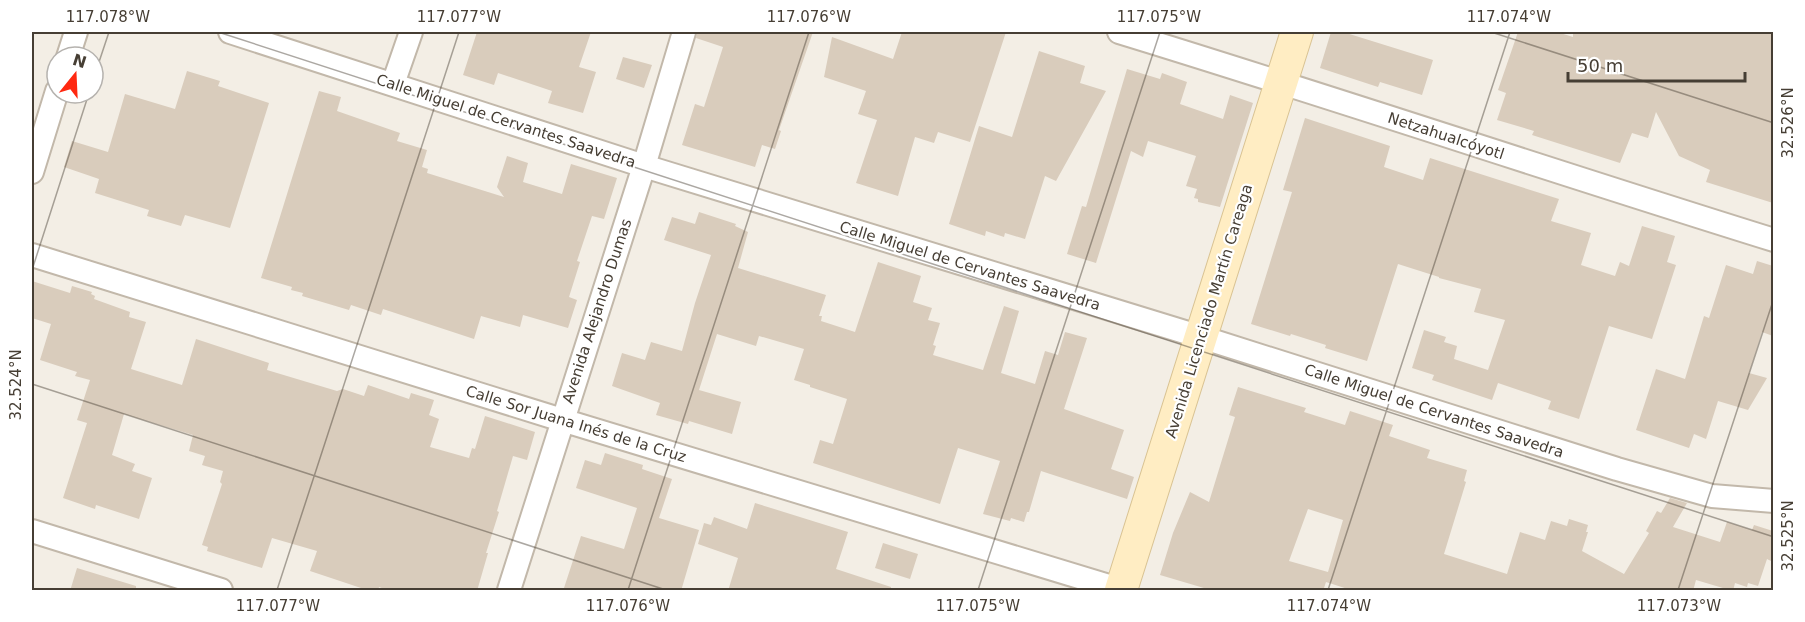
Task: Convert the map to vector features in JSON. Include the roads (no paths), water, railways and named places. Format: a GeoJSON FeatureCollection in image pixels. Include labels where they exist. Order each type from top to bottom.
{"type":"FeatureCollection","features":[{"type":"Feature","properties":{"kind":"street","name":"Calle Miguel de Cervantes Saavedra"},"geometry":{"type":"LineString","coordinates":[[230,32],[644,165],[1201,337],[1617,469],[1712,496],[1773,501]]}},
{"type":"Feature","properties":{"kind":"street"},"geometry":{"type":"LineString","coordinates":[[393,84],[411,32]]}},
{"type":"Feature","properties":{"kind":"street","name":"Avenida Alejandro Dumas"},"geometry":{"type":"LineString","coordinates":[[509,591],[684,32]]}},
{"type":"Feature","properties":{"kind":"street","name":"Netzahualcóyotl"},"geometry":{"type":"LineString","coordinates":[[1119,32],[1280,81],[1773,240]]}},
{"type":"Feature","properties":{"kind":"street","name":"Avenida Licenciado Martín Careaga"},"geometry":{"type":"LineString","coordinates":[[1121,590],[1297,32]]}},
{"type":"Feature","properties":{"kind":"street"},"geometry":{"type":"LineString","coordinates":[[32,172],[53,105]]}},
{"type":"Feature","properties":{"kind":"street","name":"Calle Sor Juana Inés de la Cruz"},"geometry":{"type":"LineString","coordinates":[[32,255],[562,420],[1121,590]]}},
{"type":"Feature","properties":{"kind":"street"},"geometry":{"type":"LineString","coordinates":[[32,531],[221,591]]}}]}
